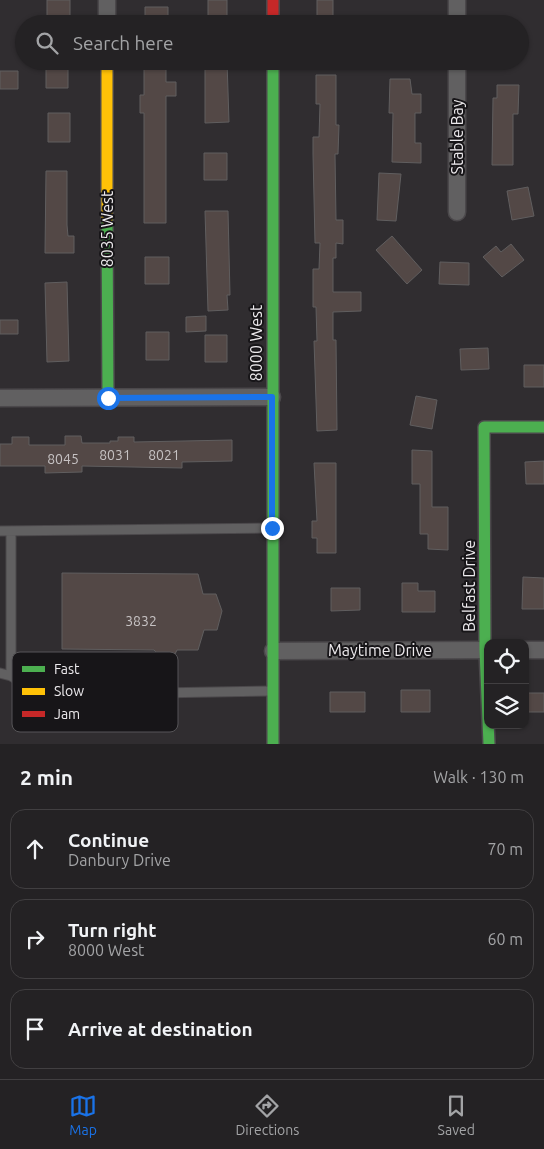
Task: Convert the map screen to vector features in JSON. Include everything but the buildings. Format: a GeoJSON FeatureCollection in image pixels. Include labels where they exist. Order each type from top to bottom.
{"type":"FeatureCollection","features":[{"type":"Feature","properties":{"kind":"street"},"geometry":{"type":"LineString","coordinates":[[107,0],[107,15]]}},
{"type":"Feature","properties":{"kind":"street"},"geometry":{"type":"LineString","coordinates":[[272,0],[273,15]]}},
{"type":"Feature","properties":{"kind":"street"},"geometry":{"type":"LineString","coordinates":[[457,0],[457,15]]}},
{"type":"Feature","properties":{"kind":"street","name":"8035 West"},"geometry":{"type":"LineString","coordinates":[[107,70],[108,398]]}},
{"type":"Feature","properties":{"kind":"street","name":"8000 West"},"geometry":{"type":"LineString","coordinates":[[273,70],[273,744]]}},
{"type":"Feature","properties":{"kind":"street","name":"Stable Bay"},"geometry":{"type":"LineString","coordinates":[[456,212],[457,70]]}},
{"type":"Feature","properties":{"kind":"street"},"geometry":{"type":"LineString","coordinates":[[0,398],[272,397]]}},
{"type":"Feature","properties":{"kind":"street","name":"Belfast Drive"},"geometry":{"type":"LineString","coordinates":[[486,639],[484,427],[544,427]]}},
{"type":"Feature","properties":{"kind":"street","name":"Maytime Drive"},"geometry":{"type":"LineString","coordinates":[[273,651],[484,650]]}},
{"type":"Feature","properties":{"kind":"street"},"geometry":{"type":"LineString","coordinates":[[529,650],[544,650]]}},
{"type":"Feature","properties":{"kind":"street","name":"Belfast Drive"},"geometry":{"type":"LineString","coordinates":[[486,684],[489,744]]}},
{"type":"Feature","properties":{"kind":"lane"},"geometry":{"type":"LineString","coordinates":[[0,531],[272,528]]}},
{"type":"Feature","properties":{"kind":"lane"},"geometry":{"type":"LineString","coordinates":[[0,673],[11,676],[11,531]]}},
{"type":"Feature","properties":{"kind":"lane"},"geometry":{"type":"LineString","coordinates":[[178,693],[273,692]]}},
{"type":"Feature","properties":{"kind":"traffic: fast"},"geometry":{"type":"LineString","coordinates":[[273,70],[273,744]]}},
{"type":"Feature","properties":{"kind":"traffic: fast"},"geometry":{"type":"LineString","coordinates":[[107,219],[108,398]]}},
{"type":"Feature","properties":{"kind":"traffic: fast"},"geometry":{"type":"LineString","coordinates":[[489,744],[485,650],[484,427],[544,427]]}},
{"type":"Feature","properties":{"kind":"traffic: slow"},"geometry":{"type":"LineString","coordinates":[[107,70],[107,219]]}},
{"type":"Feature","properties":{"kind":"traffic: jam"},"geometry":{"type":"LineString","coordinates":[[273,0],[273,15]]}},
{"type":"Feature","properties":{"kind":"route"},"geometry":{"type":"LineString","coordinates":[[108,398],[272,397],[272,528]]}}]}
